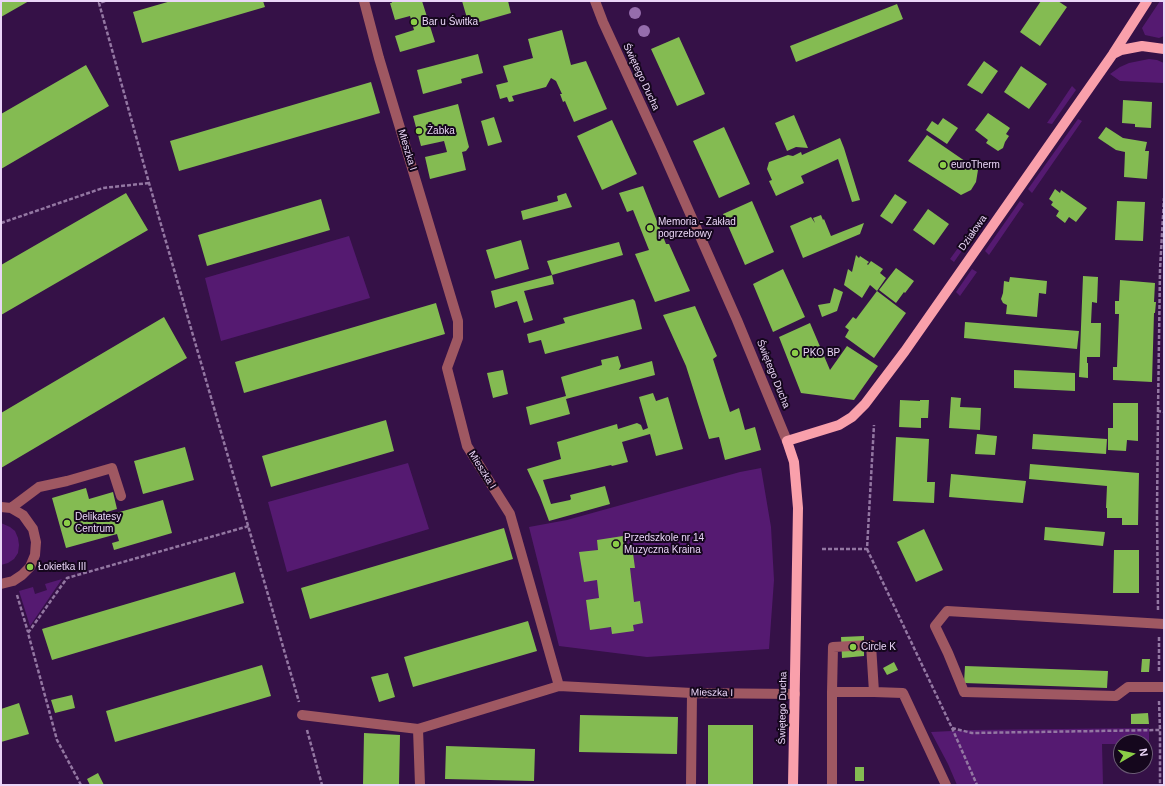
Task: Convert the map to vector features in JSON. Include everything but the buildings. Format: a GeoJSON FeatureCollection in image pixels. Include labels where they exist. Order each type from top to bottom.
{"type":"FeatureCollection","features":[{"type":"Feature","properties":{"kind":"main road","name":"Działowa"},"geometry":{"type":"LineString","coordinates":[[787,441],[839,425],[852,417],[865,404],[905,351],[1113,54],[1146,1]]}},
{"type":"Feature","properties":{"kind":"main road"},"geometry":{"type":"LineString","coordinates":[[1113,54],[1121,50],[1142,46],[1164,49]]}},
{"type":"Feature","properties":{"kind":"main road","name":"Świętego Ducha"},"geometry":{"type":"LineString","coordinates":[[787,441],[794,462],[798,508],[793,785]]}},
{"type":"Feature","properties":{"kind":"street","name":"Mieszka I"},"geometry":{"type":"LineString","coordinates":[[364,1],[379,58],[458,321],[458,338],[447,368],[467,446],[510,514],[559,686],[692,693],[795,694]]}},
{"type":"Feature","properties":{"kind":"street","name":"Świętego Ducha"},"geometry":{"type":"LineString","coordinates":[[595,1],[603,22],[661,148],[737,320],[787,441]]}},
{"type":"Feature","properties":{"kind":"street"},"geometry":{"type":"LineString","coordinates":[[6,508],[39,487],[67,481],[112,468],[121,496]]}},
{"type":"Feature","properties":{"kind":"street"},"geometry":{"type":"LineString","coordinates":[[1,584],[13,581],[30,567],[35,555],[36,542],[33,529],[23,515],[6,508]]}},
{"type":"Feature","properties":{"kind":"street"},"geometry":{"type":"LineString","coordinates":[[1164,624],[947,611],[935,626],[964,692],[1116,696],[1128,687],[1164,687]]}},
{"type":"Feature","properties":{"kind":"street"},"geometry":{"type":"LineString","coordinates":[[832,785],[833,647],[871,645],[874,692]]}},
{"type":"Feature","properties":{"kind":"street"},"geometry":{"type":"LineString","coordinates":[[302,715],[418,729],[559,686]]}},
{"type":"Feature","properties":{"kind":"street"},"geometry":{"type":"LineString","coordinates":[[832,692],[903,693],[946,785]]}},
{"type":"Feature","properties":{"kind":"street"},"geometry":{"type":"LineString","coordinates":[[690,785],[692,693]]}},
{"type":"Feature","properties":{"kind":"street"},"geometry":{"type":"LineString","coordinates":[[418,729],[420,785]]}},
{"type":"Feature","properties":{"kind":"path"},"geometry":{"type":"LineString","coordinates":[[105,1],[99,3],[149,183],[322,785]]}},
{"type":"Feature","properties":{"kind":"path"},"geometry":{"type":"LineString","coordinates":[[1,223],[103,188],[149,183]]}},
{"type":"Feature","properties":{"kind":"path"},"geometry":{"type":"LineString","coordinates":[[1158,614],[1157,512],[1160,270],[1164,198]]}},
{"type":"Feature","properties":{"kind":"path"},"geometry":{"type":"LineString","coordinates":[[1158,411],[1164,412]]}},
{"type":"Feature","properties":{"kind":"path"},"geometry":{"type":"LineString","coordinates":[[874,425],[867,549],[952,728],[977,785]]}},
{"type":"Feature","properties":{"kind":"path"},"geometry":{"type":"LineString","coordinates":[[28,633],[67,578],[248,526]]}},
{"type":"Feature","properties":{"kind":"path"},"geometry":{"type":"LineString","coordinates":[[822,549],[867,549]]}},
{"type":"Feature","properties":{"kind":"path"},"geometry":{"type":"LineString","coordinates":[[13,581],[57,740],[81,785]]}},
{"type":"Feature","properties":{"kind":"path"},"geometry":{"type":"LineString","coordinates":[[1158,637],[1159,676]]}},
{"type":"Feature","properties":{"kind":"path"},"geometry":{"type":"LineString","coordinates":[[1159,699],[1160,785]]}},
{"type":"Feature","properties":{"kind":"path"},"geometry":{"type":"LineString","coordinates":[[952,728],[972,733],[1160,730]]}},
{"type":"Feature","properties":{"kind":"shaded area"},"geometry":{"type":"Polygon","coordinates":[[[1160,1],[1164,1],[1164,36],[1159,38],[1145,35],[1142,28],[1160,1]]]}},
{"type":"Feature","properties":{"kind":"shaded area"},"geometry":{"type":"Polygon","coordinates":[[[1149,59],[1164,63],[1164,83],[1120,81],[1110,74],[1129,63],[1149,59]]]}},
{"type":"Feature","properties":{"kind":"shaded area"},"geometry":{"type":"Polygon","coordinates":[[[1072,86],[1076,90],[1052,124],[1047,123],[1072,86]]]}},
{"type":"Feature","properties":{"kind":"shaded area"},"geometry":{"type":"Polygon","coordinates":[[[1078,119],[1082,121],[1032,193],[1028,189],[1078,119]]]}},
{"type":"Feature","properties":{"kind":"shaded area"},"geometry":{"type":"Polygon","coordinates":[[[1020,201],[1024,204],[989,255],[985,251],[1020,201]]]}},
{"type":"Feature","properties":{"kind":"shaded area"},"geometry":{"type":"Polygon","coordinates":[[[974,226],[978,228],[954,262],[950,259],[974,226]]]}},
{"type":"Feature","properties":{"kind":"shaded area"},"geometry":{"type":"Polygon","coordinates":[[[349,236],[370,298],[221,341],[205,278],[349,236]]]}},
{"type":"Feature","properties":{"kind":"shaded area"},"geometry":{"type":"Polygon","coordinates":[[[972,269],[977,272],[960,296],[956,292],[972,269]]]}},
{"type":"Feature","properties":{"kind":"shaded area"},"geometry":{"type":"Polygon","coordinates":[[[408,463],[429,529],[287,572],[268,502],[408,463]]]}},
{"type":"Feature","properties":{"kind":"shaded area"},"geometry":{"type":"Polygon","coordinates":[[[761,468],[771,527],[774,580],[769,649],[647,657],[559,646],[529,527],[567,520],[740,472],[761,468]]]}},
{"type":"Feature","properties":{"kind":"shaded area"},"geometry":{"type":"Polygon","coordinates":[[[1,523],[15,531],[19,545],[18,553],[14,559],[1,565],[1,523]]]}},
{"type":"Feature","properties":{"kind":"shaded area"},"geometry":{"type":"Polygon","coordinates":[[[62,579],[30,626],[19,591],[33,587],[35,594],[47,590],[45,584],[62,579]]]}},
{"type":"Feature","properties":{"kind":"shaded area"},"geometry":{"type":"Polygon","coordinates":[[[1149,728],[1149,734],[1113,734],[1113,744],[1102,744],[1103,785],[957,785],[931,732],[972,730],[1149,728]]]}},
{"type":"Feature","properties":{"kind":"place","name":"Bar u Świtka"},"geometry":{"type":"Point","coordinates":[414,22]}},
{"type":"Feature","properties":{"kind":"place","name":"Żabka"},"geometry":{"type":"Point","coordinates":[419,131]}},
{"type":"Feature","properties":{"kind":"place","name":"euroTherm"},"geometry":{"type":"Point","coordinates":[943,165]}},
{"type":"Feature","properties":{"kind":"place","name":"Memoria - Zakład pogrzebowy"},"geometry":{"type":"Point","coordinates":[650,228]}},
{"type":"Feature","properties":{"kind":"place","name":"PKO BP"},"geometry":{"type":"Point","coordinates":[795,353]}},
{"type":"Feature","properties":{"kind":"place","name":"Delikatesy Centrum"},"geometry":{"type":"Point","coordinates":[67,523]}},
{"type":"Feature","properties":{"kind":"place","name":"Przedszkole nr 14 Muzyczna Kraina"},"geometry":{"type":"Point","coordinates":[616,544]}},
{"type":"Feature","properties":{"kind":"place","name":"Łokietka III"},"geometry":{"type":"Point","coordinates":[30,567]}},
{"type":"Feature","properties":{"kind":"place","name":"Circle K"},"geometry":{"type":"Point","coordinates":[853,647]}}]}
